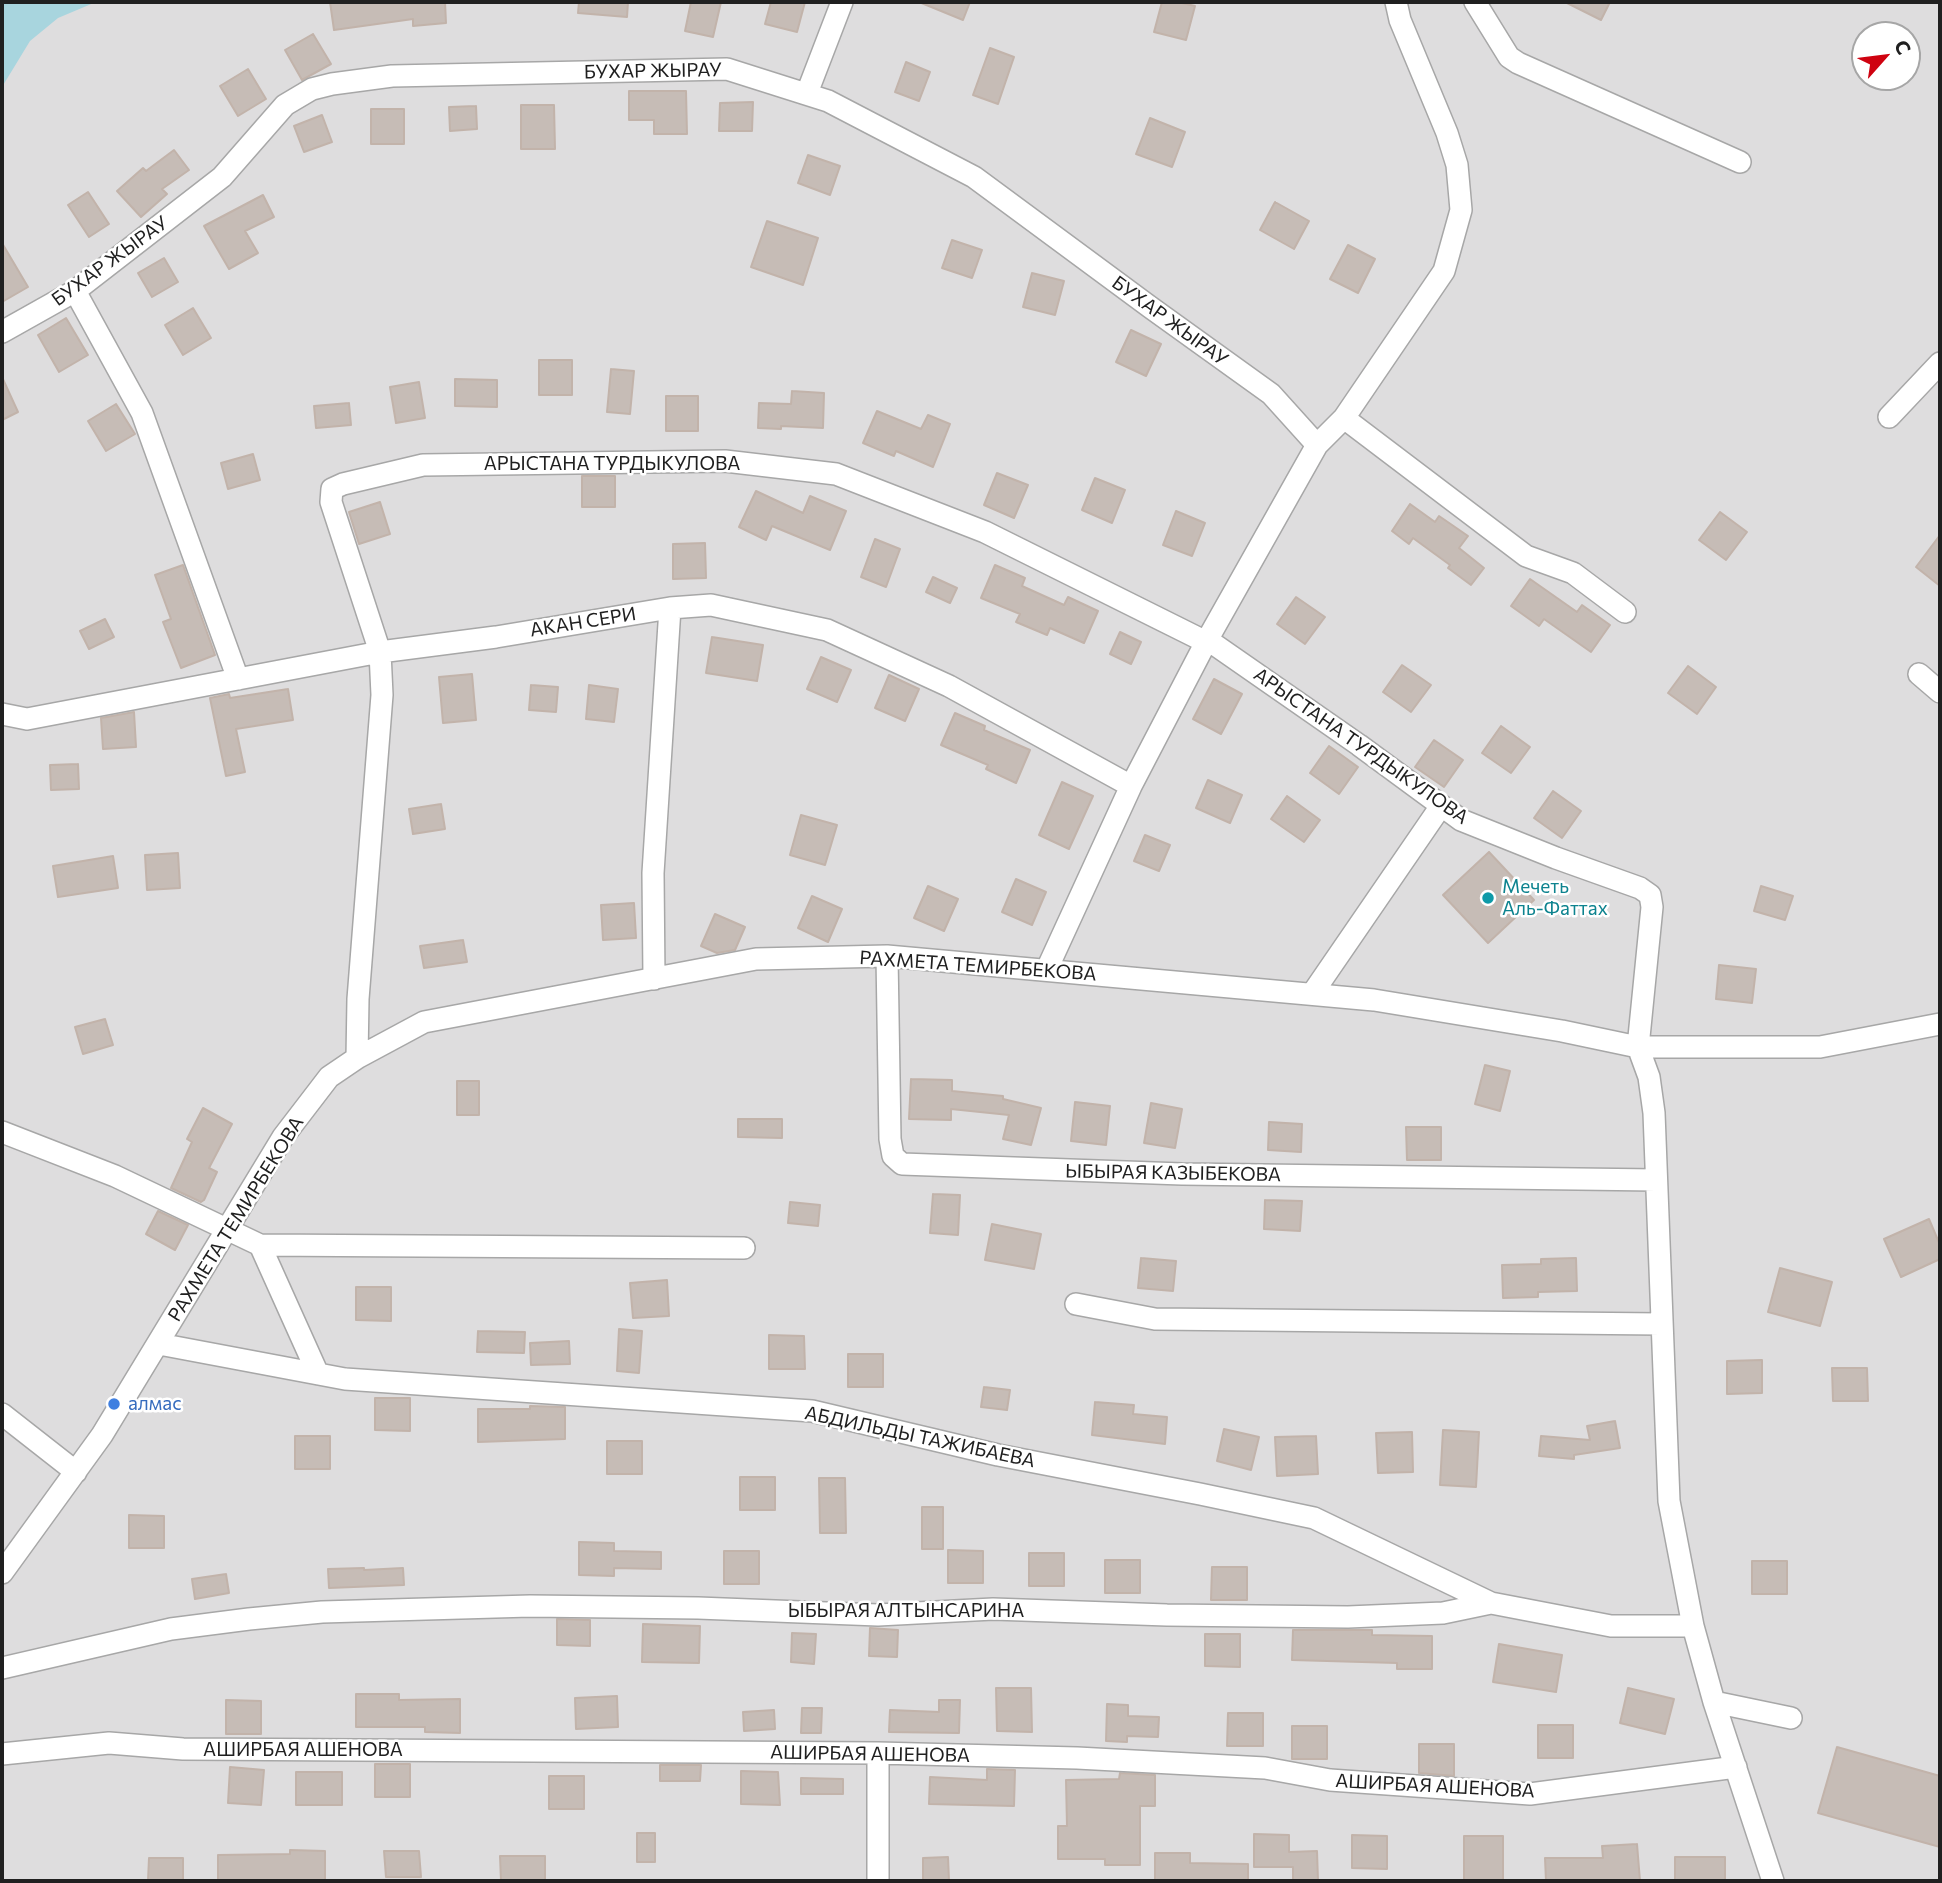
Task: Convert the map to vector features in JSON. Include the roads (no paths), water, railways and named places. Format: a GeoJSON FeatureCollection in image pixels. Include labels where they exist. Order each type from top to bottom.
{"type":"FeatureCollection","features":[{"type":"Feature","properties":{"kind":"street"},"geometry":{"type":"LineString","coordinates":[[807,93],[842,2]]}},
{"type":"Feature","properties":{"kind":"street"},"geometry":{"type":"LineString","coordinates":[[1047,970],[1131,786],[1207,641],[1317,445],[1343,418],[1444,271],[1461,211],[1457,165],[1447,133],[1399,20],[1396,2]]}},
{"type":"Feature","properties":{"kind":"street"},"geometry":{"type":"LineString","coordinates":[[1475,2],[1510,57],[1518,63],[1740,162]]}},
{"type":"Feature","properties":{"kind":"street","name":"БУХАР ЖЫРАУ"},"geometry":{"type":"LineString","coordinates":[[2,332],[75,291],[222,177],[285,105],[312,89],[392,76],[727,69],[828,101],[974,177],[1271,394],[1317,445]]}},
{"type":"Feature","properties":{"kind":"street"},"geometry":{"type":"LineString","coordinates":[[75,291],[142,413],[238,679]]}},
{"type":"Feature","properties":{"kind":"street"},"geometry":{"type":"LineString","coordinates":[[1889,417],[1940,363]]}},
{"type":"Feature","properties":{"kind":"street"},"geometry":{"type":"LineString","coordinates":[[1343,418],[1527,556],[1573,573],[1625,612]]}},
{"type":"Feature","properties":{"kind":"street","name":"АРЫСТАНА ТУРДЫКУЛОВА"},"geometry":{"type":"LineString","coordinates":[[380,652],[331,502],[332,489],[343,484],[423,465],[725,461],[836,474],[985,532],[1207,641],[1359,745],[1461,820],[1640,888],[1650,895],[1652,907],[1638,1048]]}},
{"type":"Feature","properties":{"kind":"street","name":"АКАН СЕРИ"},"geometry":{"type":"LineString","coordinates":[[3,715],[27,719],[380,652],[710,604],[827,630],[949,685],[1131,786]]}},
{"type":"Feature","properties":{"kind":"street"},"geometry":{"type":"LineString","coordinates":[[654,979],[653,873],[670,608]]}},
{"type":"Feature","properties":{"kind":"street"},"geometry":{"type":"LineString","coordinates":[[357,1058],[358,999],[382,695],[380,652]]}},
{"type":"Feature","properties":{"kind":"street"},"geometry":{"type":"LineString","coordinates":[[1919,674],[1940,692]]}},
{"type":"Feature","properties":{"kind":"street"},"geometry":{"type":"LineString","coordinates":[[1312,994],[1441,806]]}},
{"type":"Feature","properties":{"kind":"street","name":"РАХМЕТА ТЕМИРБЕКОВА"},"geometry":{"type":"LineString","coordinates":[[2,1573],[76,1472],[159,1344],[283,1137],[329,1077],[357,1058],[424,1022],[756,959],[887,956],[1374,1000],[1562,1031],[1638,1048],[1820,1047],[1940,1024]]}},
{"type":"Feature","properties":{"kind":"street","name":"ЫБЫРАЯ КАЗЫБЕКОВА"},"geometry":{"type":"LineString","coordinates":[[887,956],[890,1139],[893,1156],[902,1164],[1182,1174],[1656,1181]]}},
{"type":"Feature","properties":{"kind":"street"},"geometry":{"type":"LineString","coordinates":[[1638,1048],[1649,1077],[1654,1113],[1669,1501],[1693,1626],[1714,1702],[1773,1881]]}},
{"type":"Feature","properties":{"kind":"street"},"geometry":{"type":"LineString","coordinates":[[2,1132],[115,1176],[228,1227],[260,1245],[744,1248]]}},
{"type":"Feature","properties":{"kind":"street"},"geometry":{"type":"LineString","coordinates":[[260,1245],[318,1374]]}},
{"type":"Feature","properties":{"kind":"street"},"geometry":{"type":"LineString","coordinates":[[1076,1304],[1155,1319],[1661,1324]]}},
{"type":"Feature","properties":{"kind":"street","name":"АБДИЛЬДЫ ТАЖИБАЕВА"},"geometry":{"type":"LineString","coordinates":[[159,1344],[358,1380],[812,1411],[998,1455],[1314,1518],[1492,1604]]}},
{"type":"Feature","properties":{"kind":"street"},"geometry":{"type":"LineString","coordinates":[[2,1414],[76,1472]]}},
{"type":"Feature","properties":{"kind":"street","name":"ЫБЫРАЯ АЛТЫНСАРИНА"},"geometry":{"type":"LineString","coordinates":[[2,1668],[171,1629],[323,1612],[530,1606],[698,1608],[878,1615],[993,1609],[1348,1617],[1443,1614],[1492,1604],[1611,1626],[1693,1626]]}},
{"type":"Feature","properties":{"kind":"street"},"geometry":{"type":"LineString","coordinates":[[1714,1702],[1791,1718]]}},
{"type":"Feature","properties":{"kind":"street","name":"АШИРБАЯ АШЕНОВА"},"geometry":{"type":"LineString","coordinates":[[2,1754],[109,1743],[183,1749],[878,1753],[1077,1758],[1252,1767],[1330,1780],[1530,1794],[1736,1767]]}},
{"type":"Feature","properties":{"kind":"street"},"geometry":{"type":"LineString","coordinates":[[878,1753],[878,1881]]}},
{"type":"Feature","properties":{"kind":"water"},"geometry":{"type":"Polygon","coordinates":[[[2,2],[96,2],[58,18],[30,41],[2,87],[2,2]]]}},
{"type":"Feature","properties":{"kind":"place","name":"Мечеть Аль-Фаттах"},"geometry":{"type":"Point","coordinates":[1488,898]}},
{"type":"Feature","properties":{"kind":"place","name":"алмас"},"geometry":{"type":"Point","coordinates":[114,1404]}}]}
